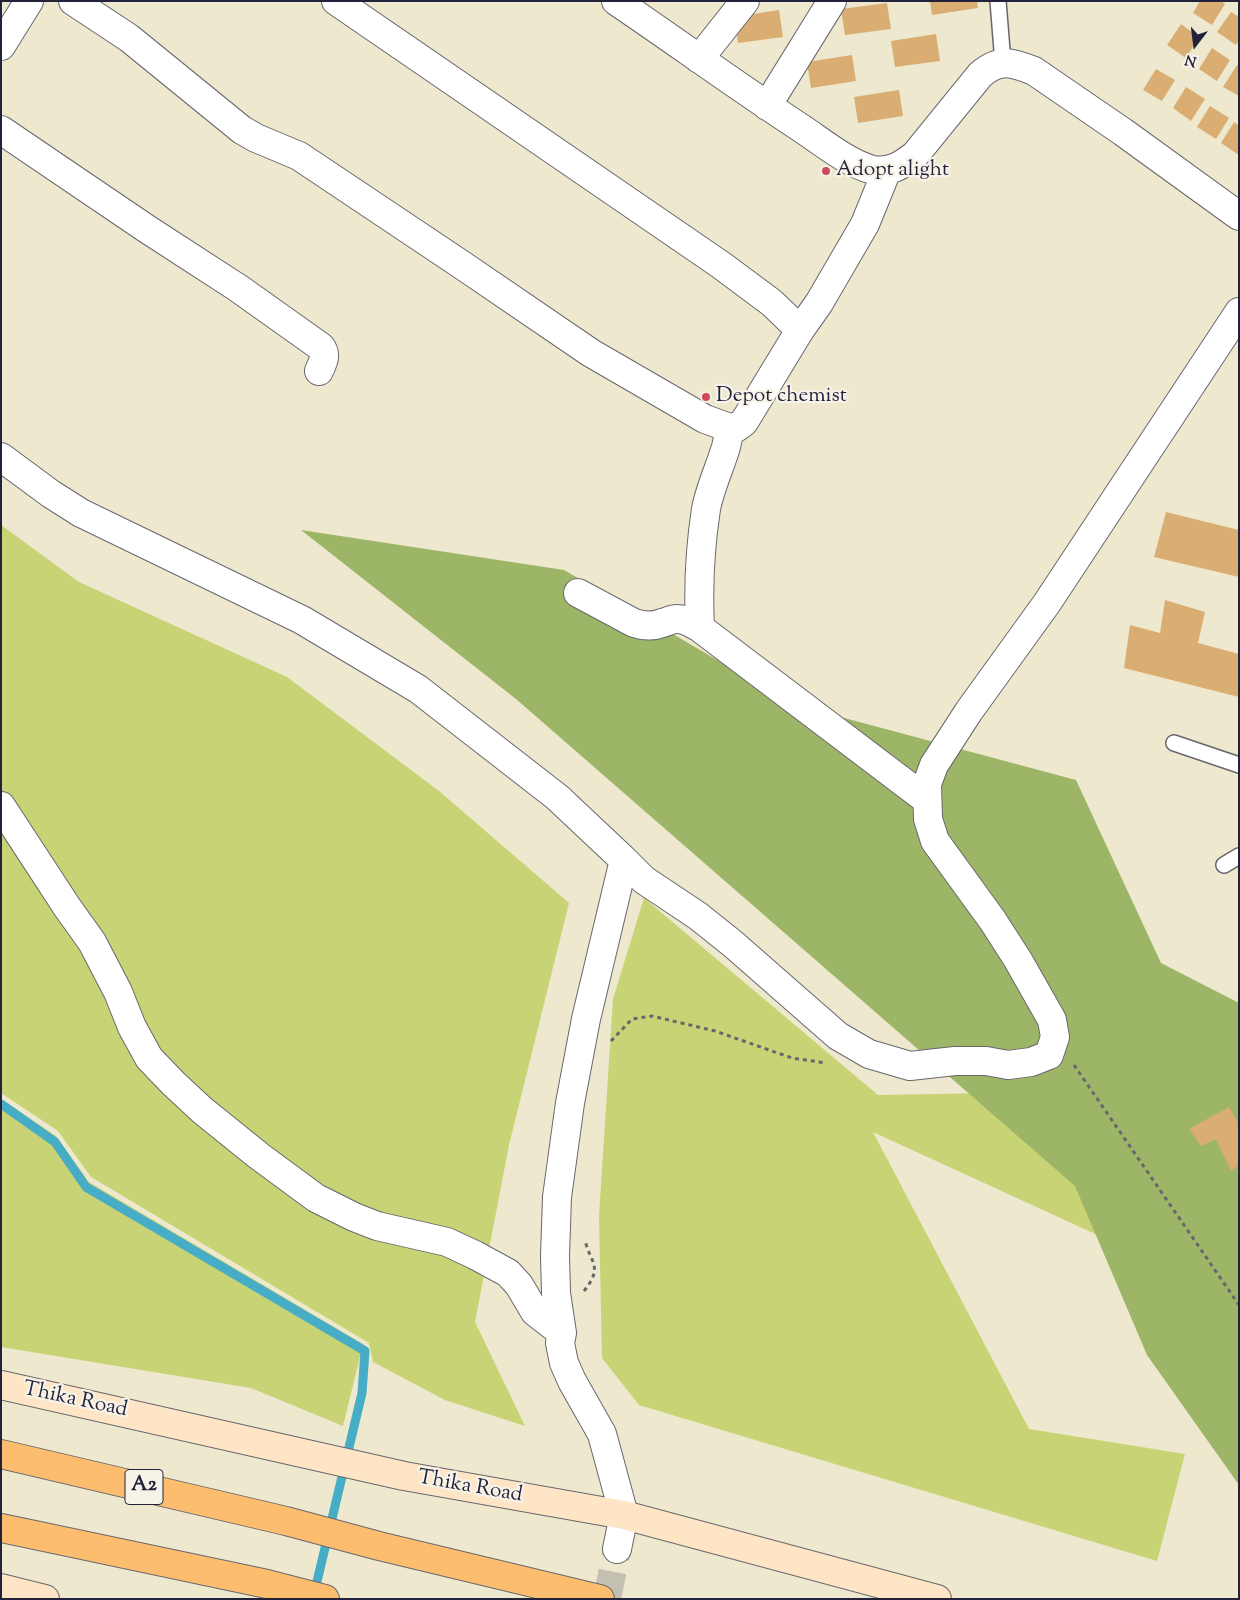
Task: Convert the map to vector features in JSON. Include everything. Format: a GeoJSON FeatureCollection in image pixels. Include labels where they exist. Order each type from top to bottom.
{"type":"FeatureCollection","features":[{"type":"Feature","properties":{"kind":"highway","name":"A2"},"geometry":{"type":"LineString","coordinates":[[1,1454],[286,1521],[379,1546],[600,1599]]}},
{"type":"Feature","properties":{"kind":"highway"},"geometry":{"type":"LineString","coordinates":[[1,1528],[267,1584],[325,1599]]}},
{"type":"Feature","properties":{"kind":"main road","name":"Thika Road"},"geometry":{"type":"LineString","coordinates":[[1,1385],[404,1476],[624,1516],[937,1599]]}},
{"type":"Feature","properties":{"kind":"main road"},"geometry":{"type":"LineString","coordinates":[[1,1588],[46,1599]]}},
{"type":"Feature","properties":{"kind":"street"},"geometry":{"type":"LineString","coordinates":[[1,46],[29,1]]}},
{"type":"Feature","properties":{"kind":"street"},"geometry":{"type":"LineString","coordinates":[[73,1],[129,38],[242,130],[299,156],[462,264],[591,354],[705,419],[726,427],[736,428],[744,422],[800,330],[819,303],[865,224],[887,170]]}},
{"type":"Feature","properties":{"kind":"street"},"geometry":{"type":"LineString","coordinates":[[336,1],[722,265],[772,303],[800,330]]}},
{"type":"Feature","properties":{"kind":"street"},"geometry":{"type":"LineString","coordinates":[[616,1],[767,106],[852,162],[873,170],[887,170],[902,165],[915,155],[980,75],[991,65],[1003,63],[1034,71],[1123,132],[1239,216]]}},
{"type":"Feature","properties":{"kind":"street"},"geometry":{"type":"LineString","coordinates":[[699,59],[745,1]]}},
{"type":"Feature","properties":{"kind":"street"},"geometry":{"type":"LineString","coordinates":[[767,106],[832,1]]}},
{"type":"Feature","properties":{"kind":"street"},"geometry":{"type":"LineString","coordinates":[[1,130],[238,288],[321,346],[324,351],[324,358],[319,371]]}},
{"type":"Feature","properties":{"kind":"street"},"geometry":{"type":"LineString","coordinates":[[1,456],[51,494],[82,513],[302,620],[418,689],[557,797],[644,880],[698,916],[733,944],[838,1036],[869,1054],[910,1066],[955,1061],[986,1061],[1008,1065],[1031,1062],[1049,1055],[1055,1037],[1052,1020],[1018,960],[993,921],[936,841],[928,819],[927,784],[934,765],[1047,603],[1239,312]]}},
{"type":"Feature","properties":{"kind":"street"},"geometry":{"type":"LineString","coordinates":[[700,628],[701,558],[707,507],[728,438],[726,427]]}},
{"type":"Feature","properties":{"kind":"street"},"geometry":{"type":"LineString","coordinates":[[578,593],[634,623],[642,625],[652,626],[671,620],[687,620],[927,800]]}},
{"type":"Feature","properties":{"kind":"street"},"geometry":{"type":"LineString","coordinates":[[1,806],[67,908],[92,942],[118,992],[132,1027],[149,1058],[180,1090],[253,1151],[316,1198],[354,1217],[378,1226],[447,1242],[475,1255],[508,1273],[519,1285],[535,1312],[560,1322]]}},
{"type":"Feature","properties":{"kind":"street"},"geometry":{"type":"LineString","coordinates":[[617,1549],[624,1516],[602,1434],[564,1363],[560,1343],[555,1256],[557,1197],[570,1103],[588,1010],[624,860]]}},
{"type":"Feature","properties":{"kind":"lane"},"geometry":{"type":"LineString","coordinates":[[998,1],[1003,63]]}},
{"type":"Feature","properties":{"kind":"lane"},"geometry":{"type":"LineString","coordinates":[[1174,742],[1239,766]]}},
{"type":"Feature","properties":{"kind":"lane"},"geometry":{"type":"LineString","coordinates":[[1224,865],[1239,856]]}},
{"type":"Feature","properties":{"kind":"path"},"geometry":{"type":"LineString","coordinates":[[609,1044],[618,1032],[632,1019],[652,1016],[715,1030],[792,1058],[829,1063],[851,1061],[869,1054]]}},
{"type":"Feature","properties":{"kind":"path"},"geometry":{"type":"LineString","coordinates":[[1055,1037],[1239,1305]]}},
{"type":"Feature","properties":{"kind":"path"},"geometry":{"type":"LineString","coordinates":[[560,1322],[586,1288],[595,1271],[594,1262],[585,1243],[584,1236]]}},
{"type":"Feature","properties":{"kind":"green space"},"geometry":{"type":"Polygon","coordinates":[[[1,525],[79,582],[287,677],[439,791],[569,903],[509,1145],[475,1322],[525,1426],[445,1400],[373,1362],[369,1343],[91,1177],[58,1131],[1,1093],[1,525]]]}},
{"type":"Feature","properties":{"kind":"green space"},"geometry":{"type":"Polygon","coordinates":[[[301,530],[564,570],[792,704],[1076,780],[1161,963],[1239,1003],[1239,1485],[1147,1355],[1075,1186],[516,699],[301,530]]]}},
{"type":"Feature","properties":{"kind":"green space"},"geometry":{"type":"Polygon","coordinates":[[[644,898],[878,1095],[1055,1092],[1165,1266],[873,1132],[1029,1429],[1185,1454],[1157,1561],[639,1405],[602,1358],[599,1216],[613,999],[644,898]]]}},
{"type":"Feature","properties":{"kind":"green space"},"geometry":{"type":"Polygon","coordinates":[[[1,1099],[56,1136],[89,1182],[363,1344],[343,1426],[251,1388],[1,1347],[1,1099]]]}},
{"type":"Feature","properties":{"kind":"building"},"geometry":{"type":"Polygon","coordinates":[[[930,1],[977,1],[978,8],[932,15],[930,1]]]}},
{"type":"Feature","properties":{"kind":"building"},"geometry":{"type":"Polygon","coordinates":[[[1200,1],[1221,1],[1225,4],[1212,25],[1193,13],[1200,1]]]}},
{"type":"Feature","properties":{"kind":"building"},"geometry":{"type":"Polygon","coordinates":[[[887,3],[891,29],[845,35],[841,9],[887,3]]]}},
{"type":"Feature","properties":{"kind":"building"},"geometry":{"type":"Polygon","coordinates":[[[779,10],[783,37],[738,43],[734,17],[779,10]]]}},
{"type":"Feature","properties":{"kind":"building"},"geometry":{"type":"Polygon","coordinates":[[[1231,12],[1239,17],[1239,40],[1236,45],[1217,32],[1231,12]]]}},
{"type":"Feature","properties":{"kind":"building"},"geometry":{"type":"Polygon","coordinates":[[[1181,24],[1199,37],[1186,58],[1167,45],[1181,24]]]}},
{"type":"Feature","properties":{"kind":"building"},"geometry":{"type":"Polygon","coordinates":[[[936,34],[940,61],[895,67],[891,41],[936,34]]]}},
{"type":"Feature","properties":{"kind":"building"},"geometry":{"type":"Polygon","coordinates":[[[1212,48],[1230,60],[1217,81],[1199,69],[1212,48]]]}},
{"type":"Feature","properties":{"kind":"building"},"geometry":{"type":"Polygon","coordinates":[[[852,55],[856,81],[811,88],[807,62],[852,55]]]}},
{"type":"Feature","properties":{"kind":"building"},"geometry":{"type":"Polygon","coordinates":[[[1237,65],[1239,67],[1239,96],[1223,87],[1237,65]]]}},
{"type":"Feature","properties":{"kind":"building"},"geometry":{"type":"Polygon","coordinates":[[[1156,69],[1175,80],[1162,101],[1143,90],[1156,69]]]}},
{"type":"Feature","properties":{"kind":"building"},"geometry":{"type":"Polygon","coordinates":[[[1186,87],[1205,99],[1191,121],[1173,108],[1186,87]]]}},
{"type":"Feature","properties":{"kind":"building"},"geometry":{"type":"Polygon","coordinates":[[[899,90],[903,116],[858,123],[854,97],[899,90]]]}},
{"type":"Feature","properties":{"kind":"building"},"geometry":{"type":"Polygon","coordinates":[[[1210,106],[1229,118],[1216,139],[1197,127],[1210,106]]]}},
{"type":"Feature","properties":{"kind":"building"},"geometry":{"type":"Polygon","coordinates":[[[1234,122],[1239,126],[1239,155],[1221,143],[1234,122]]]}},
{"type":"Feature","properties":{"kind":"building"},"geometry":{"type":"Polygon","coordinates":[[[1166,512],[1239,530],[1239,577],[1154,557],[1166,512]]]}},
{"type":"Feature","properties":{"kind":"building"},"geometry":{"type":"Polygon","coordinates":[[[1165,600],[1205,612],[1198,643],[1239,654],[1239,697],[1124,668],[1130,625],[1160,633],[1165,600]]]}},
{"type":"Feature","properties":{"kind":"building"},"geometry":{"type":"Polygon","coordinates":[[[1229,1107],[1239,1124],[1239,1165],[1231,1171],[1216,1139],[1201,1146],[1189,1129],[1229,1107]]]}},
{"type":"Feature","properties":{"kind":"waterway"},"geometry":{"type":"LineString","coordinates":[[1,1104],[55,1142],[86,1187],[365,1351],[362,1393],[314,1594]]}},
{"type":"Feature","properties":{"kind":"tunnel"},"geometry":{"type":"LineString","coordinates":[[607,1599],[617,1549]]}},
{"type":"Feature","properties":{"kind":"place","name":"Adopt alight"},"geometry":{"type":"Point","coordinates":[826,171]}},
{"type":"Feature","properties":{"kind":"place","name":"Depot chemist"},"geometry":{"type":"Point","coordinates":[706,397]}}]}
